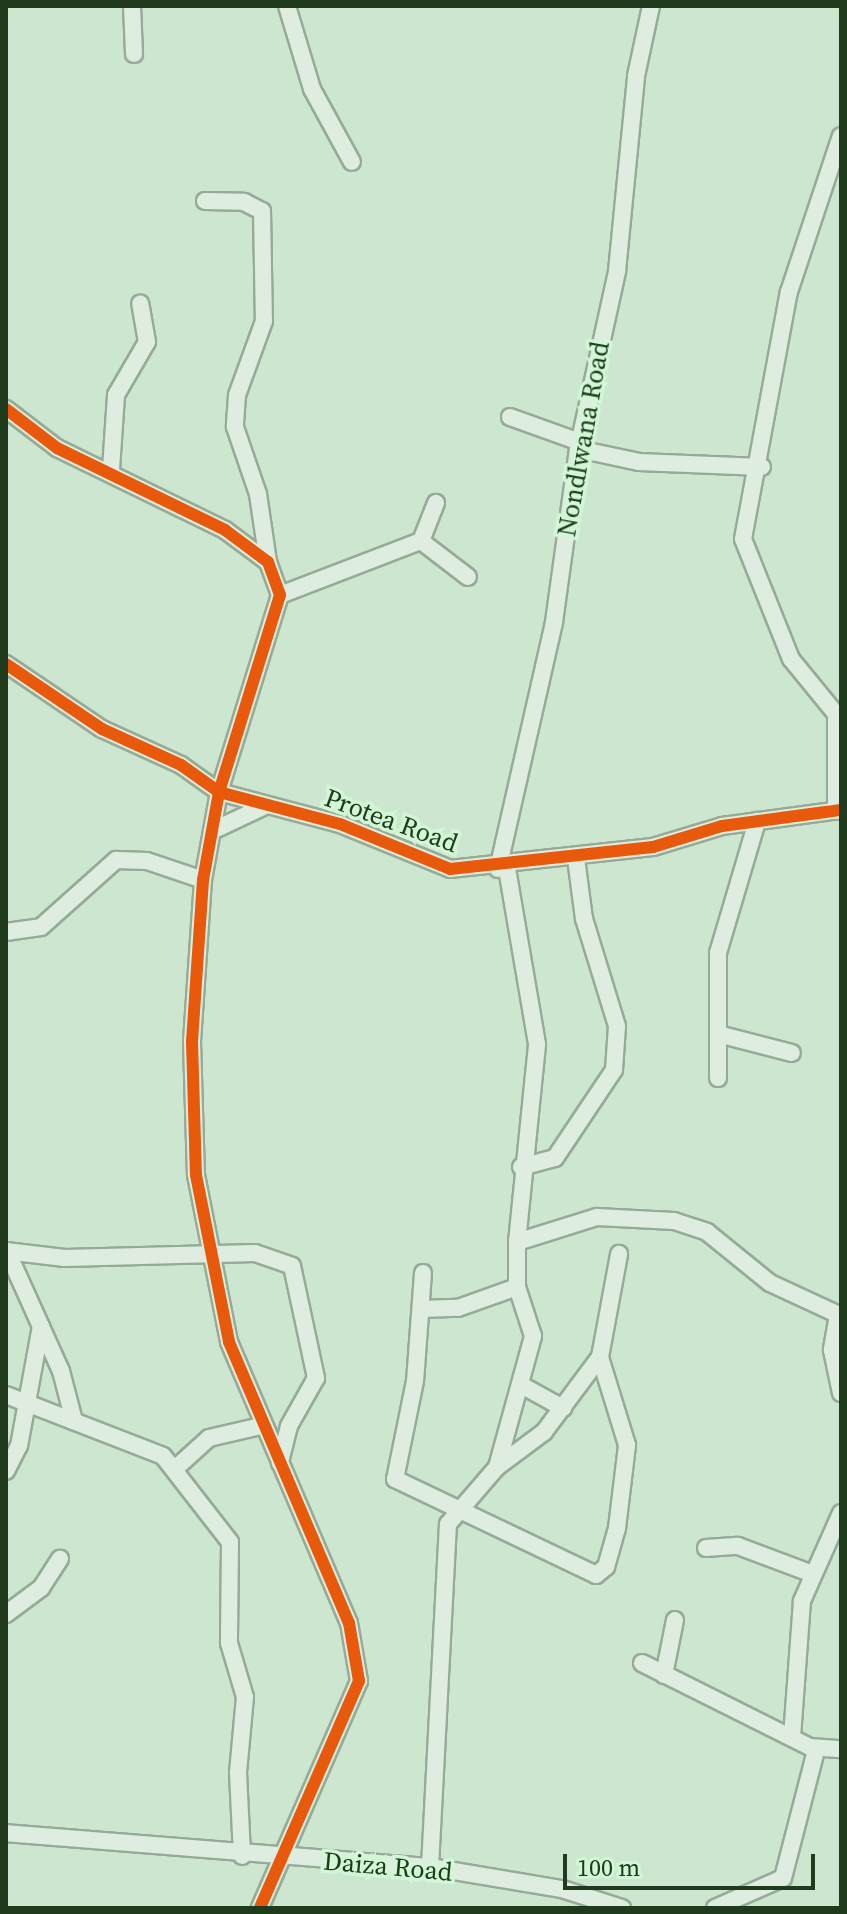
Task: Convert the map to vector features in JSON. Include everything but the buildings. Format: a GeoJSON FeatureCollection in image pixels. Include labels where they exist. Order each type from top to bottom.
{"type":"FeatureCollection","features":[{"type":"Feature","properties":{"kind":"street"},"geometry":{"type":"LineString","coordinates":[[132,6],[134,54]]}},
{"type":"Feature","properties":{"kind":"street"},"geometry":{"type":"LineString","coordinates":[[287,6],[312,89],[352,162]]}},
{"type":"Feature","properties":{"kind":"street","name":"Nondlwana Road"},"geometry":{"type":"LineString","coordinates":[[502,869],[554,622],[579,445],[621,247],[636,76],[651,6]]}},
{"type":"Feature","properties":{"kind":"street"},"geometry":{"type":"LineString","coordinates":[[838,811],[836,714],[791,659],[745,547],[762,467],[789,292],[841,136]]}},
{"type":"Feature","properties":{"kind":"street"},"geometry":{"type":"LineString","coordinates":[[205,201],[244,202],[262,211],[264,321],[240,386],[235,427],[258,494],[268,562],[280,595],[219,792],[203,880],[191,1104],[212,1255],[229,1342],[261,1426],[349,1623],[359,1681],[260,1908]]}},
{"type":"Feature","properties":{"kind":"street"},"geometry":{"type":"LineString","coordinates":[[111,469],[116,395],[147,342],[140,304]]}},
{"type":"Feature","properties":{"kind":"street"},"geometry":{"type":"LineString","coordinates":[[6,409],[57,448],[111,469],[225,530],[268,562]]}},
{"type":"Feature","properties":{"kind":"street"},"geometry":{"type":"LineString","coordinates":[[510,417],[579,445],[639,462],[762,467]]}},
{"type":"Feature","properties":{"kind":"street"},"geometry":{"type":"LineString","coordinates":[[280,595],[421,541],[436,503]]}},
{"type":"Feature","properties":{"kind":"street"},"geometry":{"type":"LineString","coordinates":[[421,541],[468,577]]}},
{"type":"Feature","properties":{"kind":"street","name":"Protea Road"},"geometry":{"type":"LineString","coordinates":[[6,664],[102,729],[181,765],[219,792],[340,824],[450,869],[502,869],[576,858],[757,821],[838,811]]}},
{"type":"Feature","properties":{"kind":"street"},"geometry":{"type":"LineString","coordinates":[[212,831],[267,805]]}},
{"type":"Feature","properties":{"kind":"street"},"geometry":{"type":"LineString","coordinates":[[718,1078],[722,1035],[718,953],[757,821]]}},
{"type":"Feature","properties":{"kind":"street"},"geometry":{"type":"LineString","coordinates":[[521,1167],[555,1158],[614,1070],[617,1026],[584,919],[576,858]]}},
{"type":"Feature","properties":{"kind":"street"},"geometry":{"type":"LineString","coordinates":[[6,932],[41,927],[116,860],[147,861],[203,880]]}},
{"type":"Feature","properties":{"kind":"street"},"geometry":{"type":"LineString","coordinates":[[497,1467],[523,1386],[533,1336],[517,1287],[517,1242],[521,1167],[537,1044],[502,869]]}},
{"type":"Feature","properties":{"kind":"street"},"geometry":{"type":"LineString","coordinates":[[722,1035],[792,1053]]}},
{"type":"Feature","properties":{"kind":"street"},"geometry":{"type":"LineString","coordinates":[[517,1242],[597,1217],[674,1221],[707,1232],[770,1283],[840,1316],[832,1350],[841,1393]]}},
{"type":"Feature","properties":{"kind":"street"},"geometry":{"type":"LineString","coordinates":[[7,1251],[65,1258],[271,1255],[296,1274],[316,1378],[289,1426],[280,1463]]}},
{"type":"Feature","properties":{"kind":"street"},"geometry":{"type":"LineString","coordinates":[[7,1251],[41,1326],[74,1421]]}},
{"type":"Feature","properties":{"kind":"street"},"geometry":{"type":"LineString","coordinates":[[430,1867],[447,1535],[460,1505],[563,1408],[600,1357],[619,1254]]}},
{"type":"Feature","properties":{"kind":"street"},"geometry":{"type":"LineString","coordinates":[[423,1273],[421,1309],[395,1479],[460,1505],[575,1568],[604,1572],[627,1445],[600,1357]]}},
{"type":"Feature","properties":{"kind":"street"},"geometry":{"type":"LineString","coordinates":[[421,1309],[458,1308],[517,1287]]}},
{"type":"Feature","properties":{"kind":"street"},"geometry":{"type":"LineString","coordinates":[[6,1471],[26,1406],[41,1326]]}},
{"type":"Feature","properties":{"kind":"street"},"geometry":{"type":"LineString","coordinates":[[523,1386],[563,1408]]}},
{"type":"Feature","properties":{"kind":"street"},"geometry":{"type":"LineString","coordinates":[[6,1395],[26,1406],[74,1421],[177,1467],[233,1557],[229,1643],[245,1697],[238,1773],[242,1856]]}},
{"type":"Feature","properties":{"kind":"street"},"geometry":{"type":"LineString","coordinates":[[177,1467],[209,1438],[261,1426]]}},
{"type":"Feature","properties":{"kind":"street"},"geometry":{"type":"LineString","coordinates":[[792,1737],[799,1624],[810,1573],[841,1513]]}},
{"type":"Feature","properties":{"kind":"street"},"geometry":{"type":"LineString","coordinates":[[706,1548],[738,1546],[810,1573]]}},
{"type":"Feature","properties":{"kind":"street"},"geometry":{"type":"LineString","coordinates":[[6,1614],[41,1588],[60,1559]]}},
{"type":"Feature","properties":{"kind":"street"},"geometry":{"type":"LineString","coordinates":[[664,1675],[675,1620]]}},
{"type":"Feature","properties":{"kind":"street"},"geometry":{"type":"LineString","coordinates":[[642,1663],[816,1750],[841,1749]]}},
{"type":"Feature","properties":{"kind":"street"},"geometry":{"type":"LineString","coordinates":[[715,1908],[783,1878],[816,1750]]}},
{"type":"Feature","properties":{"kind":"street","name":"Daiza Road"},"geometry":{"type":"LineString","coordinates":[[6,1833],[242,1856],[430,1867],[562,1889],[622,1908]]}},
{"type":"Feature","properties":{"kind":"cycle path"},"geometry":{"type":"LineString","coordinates":[[6,409],[57,448],[225,530],[268,562],[280,595],[219,792],[203,880],[192,1042],[196,1175],[229,1342],[349,1623],[359,1681],[260,1908]]}},
{"type":"Feature","properties":{"kind":"cycle path"},"geometry":{"type":"LineString","coordinates":[[6,664],[102,729],[181,765],[219,792],[340,824],[450,869],[653,847],[722,826],[841,810]]}}]}
